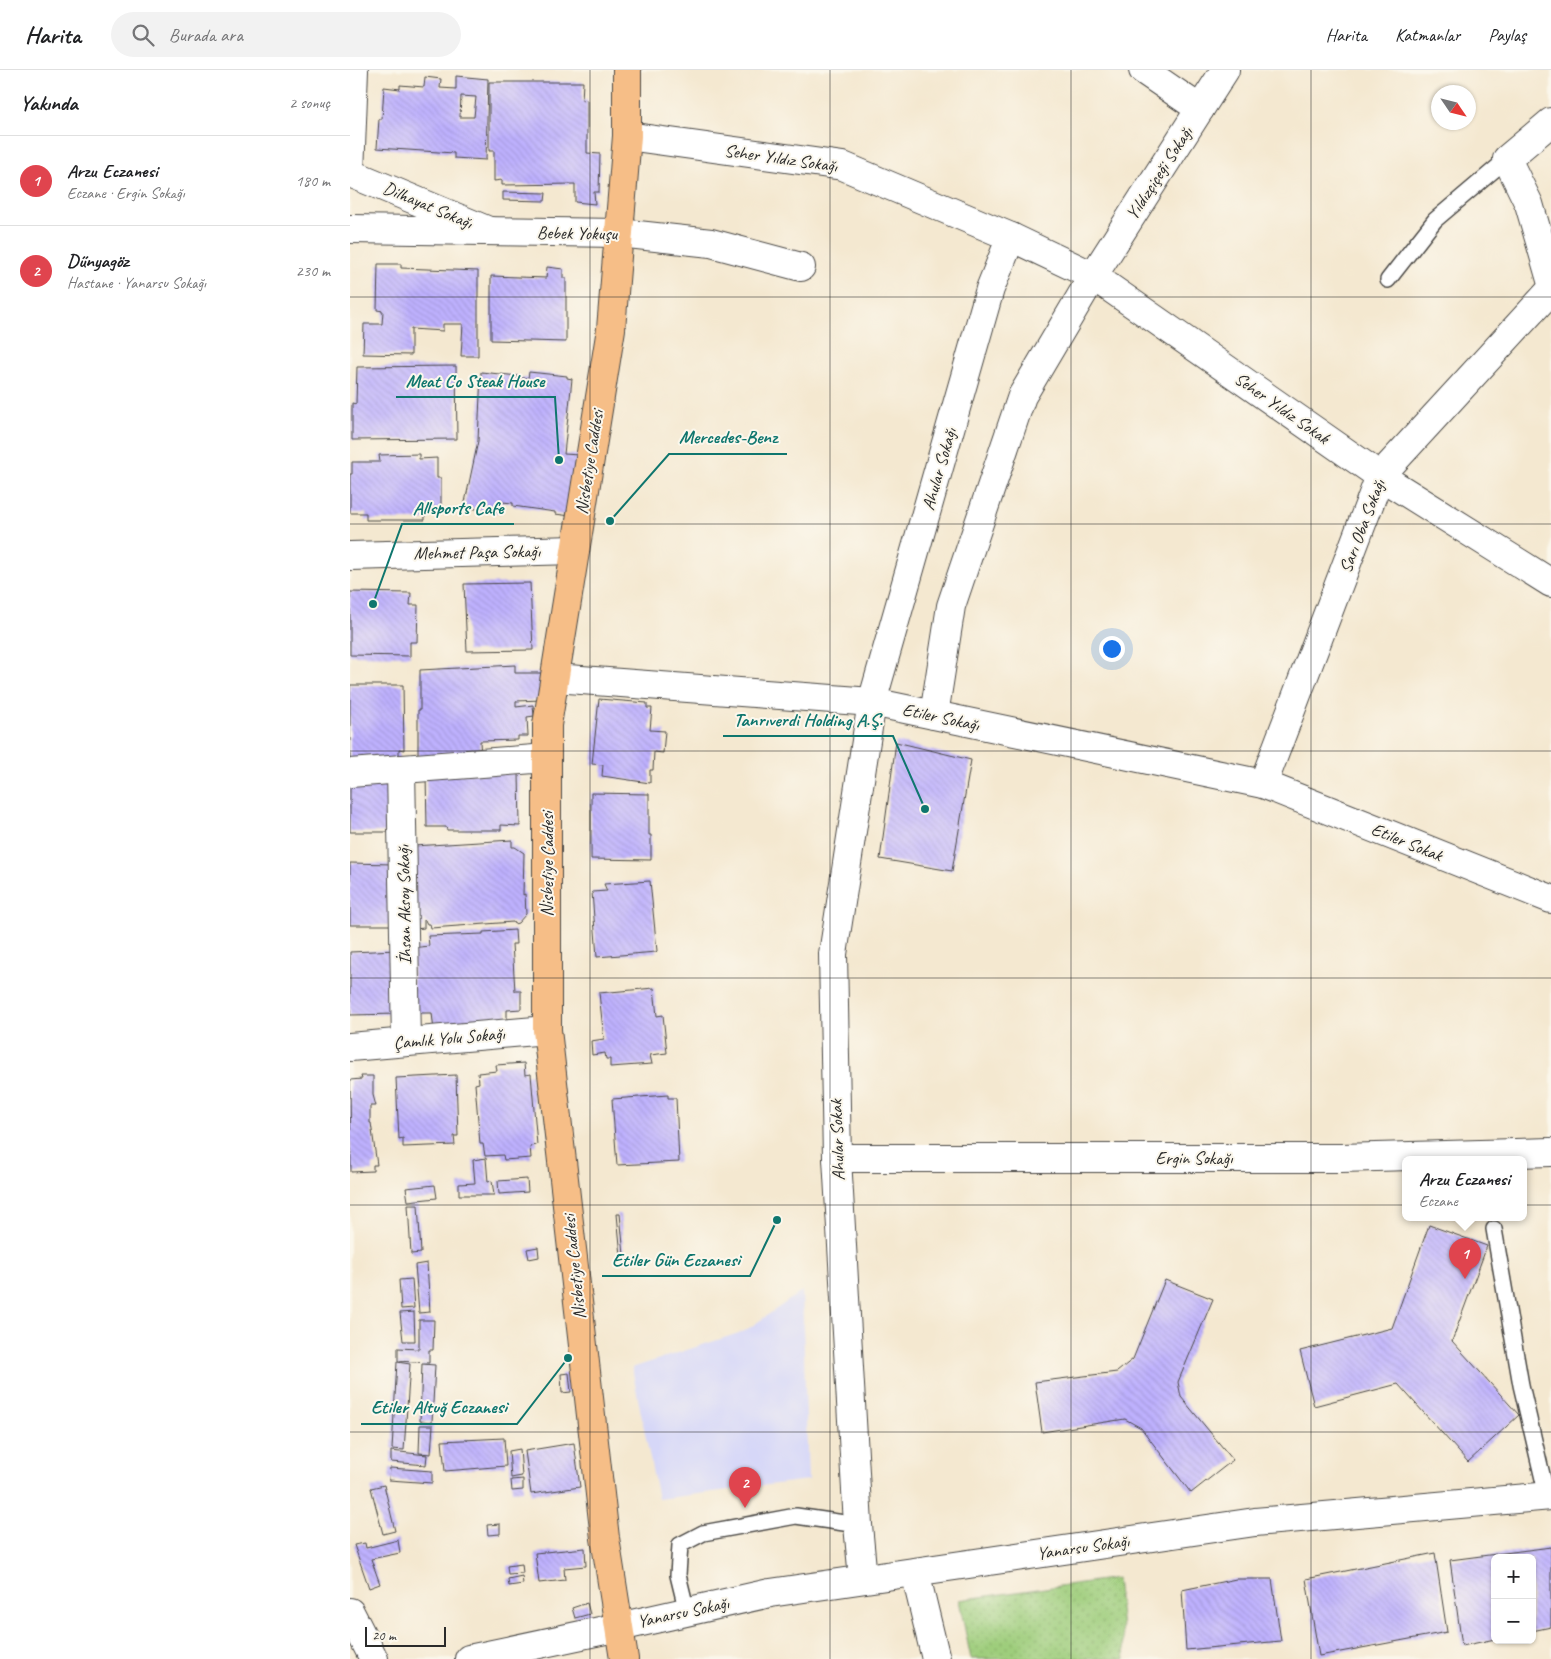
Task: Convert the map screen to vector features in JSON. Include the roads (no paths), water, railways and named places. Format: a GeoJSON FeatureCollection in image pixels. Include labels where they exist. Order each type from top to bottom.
{"type":"FeatureCollection","features":[{"type":"Feature","properties":{"kind":"main road","name":"Nisbetiye Caddesi"},"geometry":{"type":"LineString","coordinates":[[624,1659],[605,1538],[547,1030],[547,724],[610,329],[627,136],[627,70]]}},
{"type":"Feature","properties":{"kind":"street","name":"Dilhayat Sokağı"},"geometry":{"type":"LineString","coordinates":[[354,70],[350,173],[491,231]]}},
{"type":"Feature","properties":{"kind":"street"},"geometry":{"type":"LineString","coordinates":[[1143,70],[1200,110]]}},
{"type":"Feature","properties":{"kind":"street","name":"Yıldızçiçeği Sokağı"},"geometry":{"type":"LineString","coordinates":[[1094,276],[1225,70]]}},
{"type":"Feature","properties":{"kind":"street"},"geometry":{"type":"LineString","coordinates":[[1551,122],[1506,160],[1529,204],[1551,280]]}},
{"type":"Feature","properties":{"kind":"street","name":"Seher Yıldız Sokağı"},"geometry":{"type":"LineString","coordinates":[[627,136],[843,166],[1011,237]]}},
{"type":"Feature","properties":{"kind":"street","name":"Bebek Yokuşu"},"geometry":{"type":"LineString","coordinates":[[350,228],[619,233],[711,243],[801,267]]}},
{"type":"Feature","properties":{"kind":"street","name":"Seher Yıldız Sokak"},"geometry":{"type":"LineString","coordinates":[[1011,237],[1094,276],[1380,476],[1551,583]]}},
{"type":"Feature","properties":{"kind":"street","name":"Ahular Sokağı"},"geometry":{"type":"LineString","coordinates":[[872,702],[990,289],[1011,237]]}},
{"type":"Feature","properties":{"kind":"street"},"geometry":{"type":"LineString","coordinates":[[934,715],[951,606],[1022,396],[1094,276]]}},
{"type":"Feature","properties":{"kind":"street","name":"Sarı Oba Sokağı"},"geometry":{"type":"LineString","coordinates":[[1264,784],[1380,476],[1551,290]]}},
{"type":"Feature","properties":{"kind":"street","name":"Mehmet Paşa Sokağı"},"geometry":{"type":"LineString","coordinates":[[350,556],[575,550]]}},
{"type":"Feature","properties":{"kind":"street","name":"Etiler Sokağı"},"geometry":{"type":"LineString","coordinates":[[555,678],[872,702],[1264,784]]}},
{"type":"Feature","properties":{"kind":"street","name":"Ahular Sokak"},"geometry":{"type":"LineString","coordinates":[[863,1579],[858,1525],[837,1158],[833,954],[872,702]]}},
{"type":"Feature","properties":{"kind":"street"},"geometry":{"type":"LineString","coordinates":[[350,773],[547,758]]}},
{"type":"Feature","properties":{"kind":"street","name":"İhsan Aksoy Sokağı"},"geometry":{"type":"LineString","coordinates":[[402,769],[406,1042]]}},
{"type":"Feature","properties":{"kind":"street","name":"Etiler Sokak"},"geometry":{"type":"LineString","coordinates":[[1264,784],[1551,900]]}},
{"type":"Feature","properties":{"kind":"street","name":"Çamlık Yolu Sokağı"},"geometry":{"type":"LineString","coordinates":[[350,1047],[547,1030]]}},
{"type":"Feature","properties":{"kind":"street","name":"Ergin Sokağı"},"geometry":{"type":"LineString","coordinates":[[1411,1156],[1551,1152]]}},
{"type":"Feature","properties":{"kind":"street","name":"Ergin Sokağı"},"geometry":{"type":"LineString","coordinates":[[837,1158],[1341,1158],[1402,1156]]}},
{"type":"Feature","properties":{"kind":"street","name":"Yanarsu Sokağı"},"geometry":{"type":"LineString","coordinates":[[470,1659],[770,1594],[863,1579],[1255,1522],[1549,1496]]}},
{"type":"Feature","properties":{"kind":"street"},"geometry":{"type":"LineString","coordinates":[[915,1572],[936,1659]]}},
{"type":"Feature","properties":{"kind":"street"},"geometry":{"type":"LineString","coordinates":[[350,1612],[374,1659]]}},
{"type":"Feature","properties":{"kind":"lane"},"geometry":{"type":"LineString","coordinates":[[1388,280],[1435,220],[1506,160]]}},
{"type":"Feature","properties":{"kind":"lane"},"geometry":{"type":"LineString","coordinates":[[1494,1229],[1521,1385],[1549,1496]]}},
{"type":"Feature","properties":{"kind":"lane"},"geometry":{"type":"LineString","coordinates":[[686,1612],[678,1575],[680,1545],[703,1533],[796,1516],[858,1525]]}},
{"type":"Feature","properties":{"kind":"place","name":"Meat Co Steak House"},"geometry":{"type":"Point","coordinates":[559,460]}},
{"type":"Feature","properties":{"kind":"place","name":"Mercedes-Benz"},"geometry":{"type":"Point","coordinates":[610,521]}},
{"type":"Feature","properties":{"kind":"place","name":"Allsports Cafe"},"geometry":{"type":"Point","coordinates":[373,604]}},
{"type":"Feature","properties":{"kind":"place","name":"Tanrıverdi Holding A.Ş."},"geometry":{"type":"Point","coordinates":[925,809]}},
{"type":"Feature","properties":{"kind":"place","name":"Etiler Gün Eczanesi"},"geometry":{"type":"Point","coordinates":[777,1220]}},
{"type":"Feature","properties":{"kind":"place","name":"Arzu Eczanesi"},"geometry":{"type":"Point","coordinates":[1465,1279]}},
{"type":"Feature","properties":{"kind":"place","name":"Etiler Altuğ Eczanesi"},"geometry":{"type":"Point","coordinates":[568,1358]}},
{"type":"Feature","properties":{"kind":"place","name":"Dűnyagöz"},"geometry":{"type":"Point","coordinates":[745,1508]}}]}
